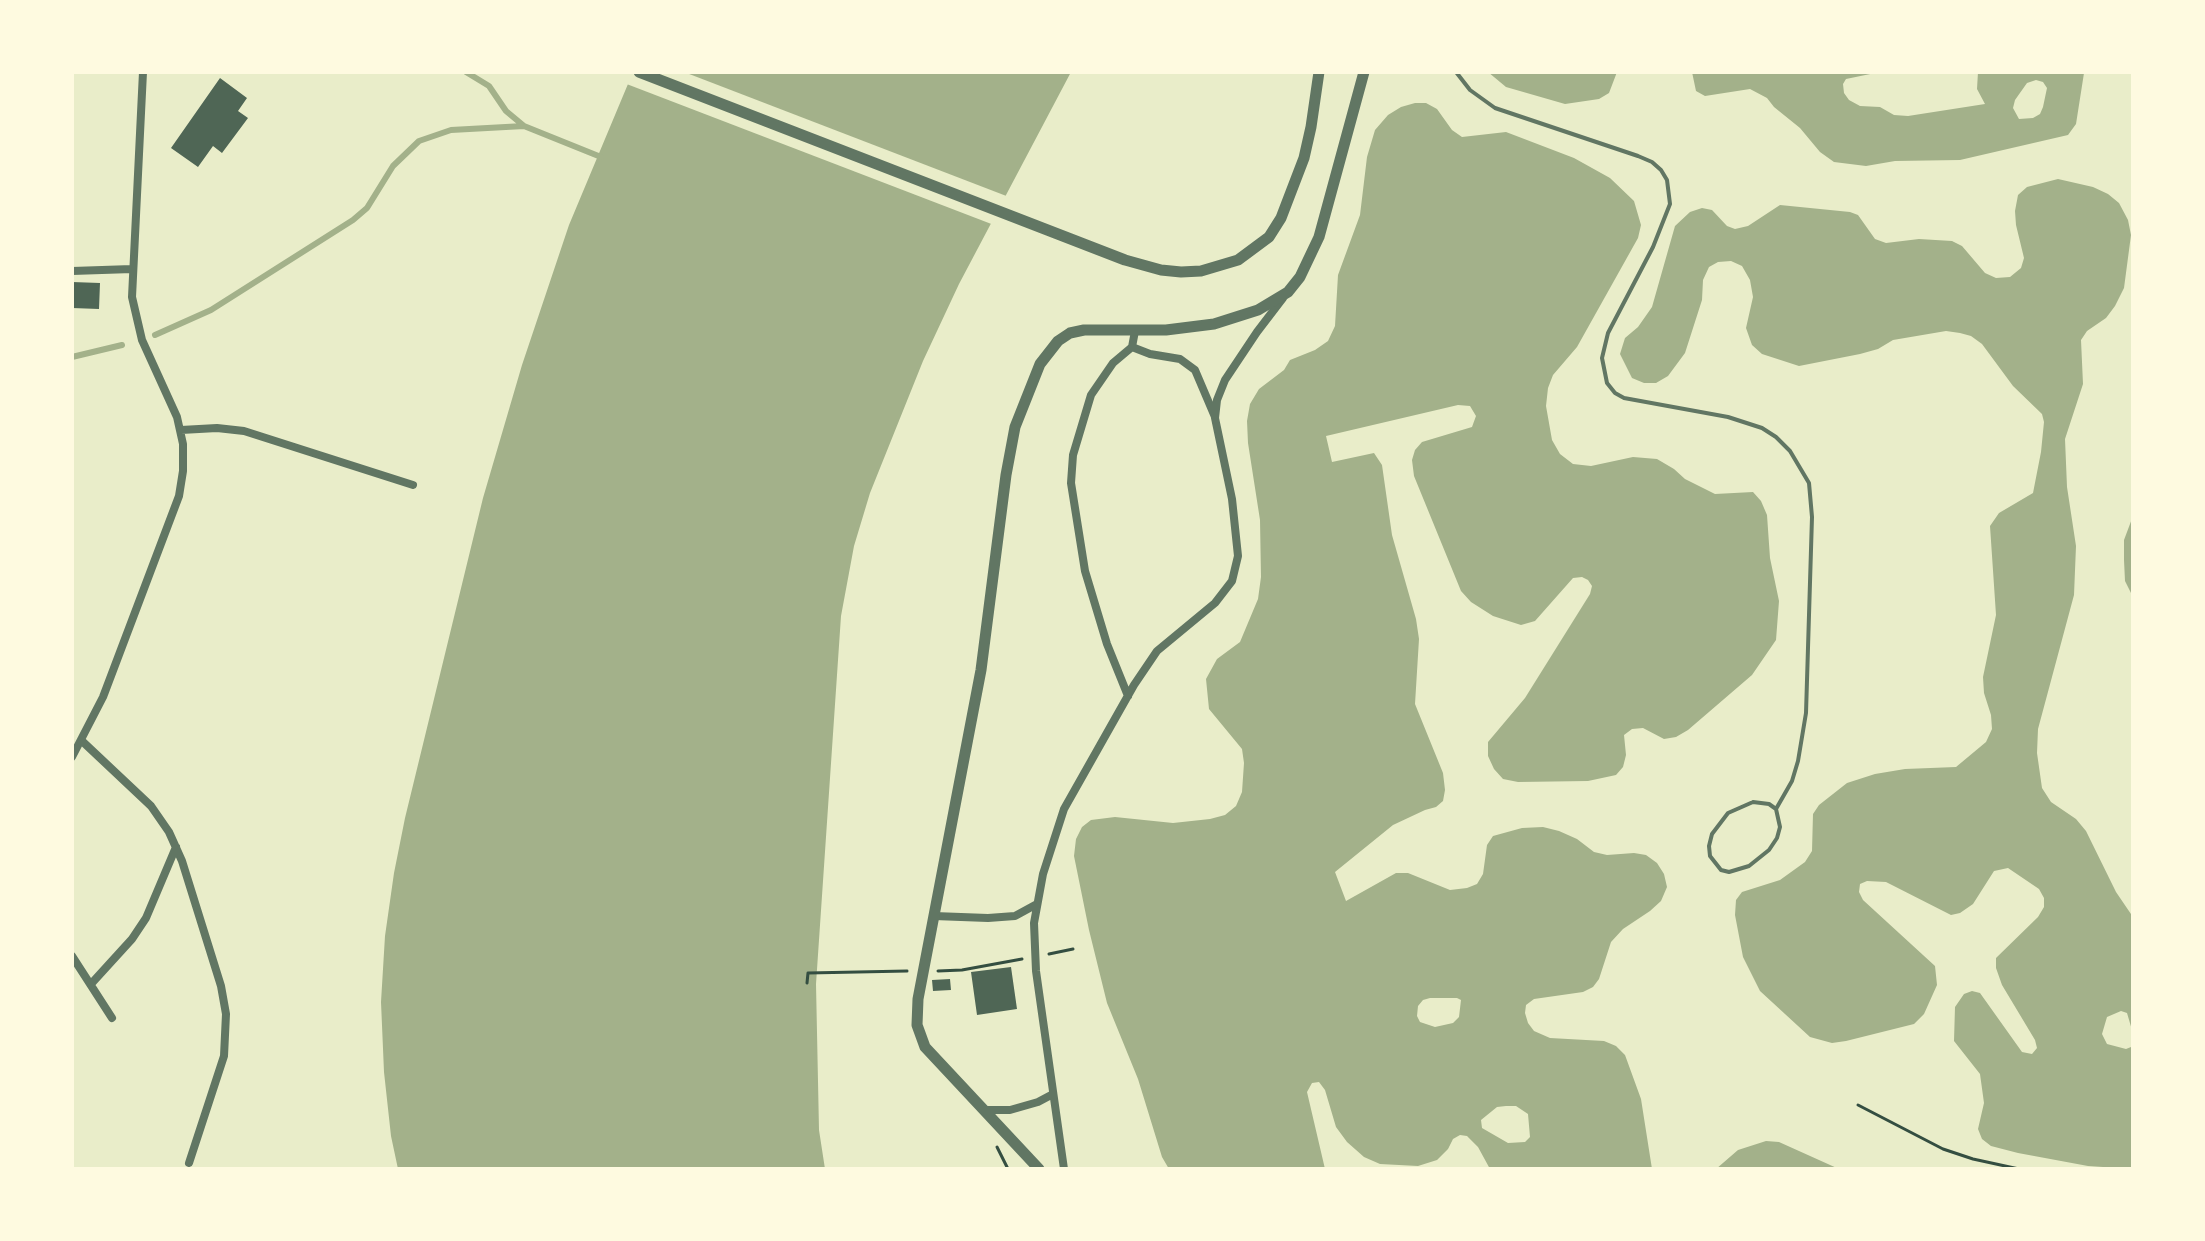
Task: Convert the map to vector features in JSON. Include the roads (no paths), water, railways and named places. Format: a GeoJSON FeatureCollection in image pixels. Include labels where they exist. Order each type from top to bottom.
{"type":"FeatureCollection","features":[{"type":"Feature","properties":{"kind":"street"},"geometry":{"type":"LineString","coordinates":[[72,757],[103,697],[179,496],[183,471],[181,430],[173,405],[137,327],[132,297],[143,72]]}},
{"type":"Feature","properties":{"kind":"street"},"geometry":{"type":"LineString","coordinates":[[639,72],[1143,266],[1181,272],[1221,266],[1255,249],[1269,237],[1293,192],[1311,127],[1319,72]]}},
{"type":"Feature","properties":{"kind":"street"},"geometry":{"type":"LineString","coordinates":[[1215,418],[1217,400],[1225,380],[1300,277],[1319,237],[1364,72]]}},
{"type":"Feature","properties":{"kind":"street"},"geometry":{"type":"LineString","coordinates":[[72,271],[132,269]]}},
{"type":"Feature","properties":{"kind":"street"},"geometry":{"type":"LineString","coordinates":[[1039,1169],[925,1047],[920,1037],[917,1012],[981,670],[1006,475],[1022,404],[1048,352],[1070,333],[1189,327],[1235,318],[1274,302],[1288,292]]}},
{"type":"Feature","properties":{"kind":"street"},"geometry":{"type":"LineString","coordinates":[[1128,696],[1107,644],[1085,571],[1071,483],[1073,455],[1091,395],[1113,363],[1132,347],[1135,331]]}},
{"type":"Feature","properties":{"kind":"street"},"geometry":{"type":"LineString","coordinates":[[1064,1169],[1036,957],[1034,923],[1043,874],[1064,809],[1128,696],[1157,651],[1215,603],[1232,581],[1238,556],[1232,499],[1215,418],[1195,370],[1180,359],[1150,354],[1132,347]]}},
{"type":"Feature","properties":{"kind":"street"},"geometry":{"type":"LineString","coordinates":[[181,430],[230,428],[257,434],[413,485]]}},
{"type":"Feature","properties":{"kind":"street"},"geometry":{"type":"LineString","coordinates":[[82,741],[151,806],[176,847],[221,986],[226,1014],[221,1070],[189,1163]]}},
{"type":"Feature","properties":{"kind":"street"},"geometry":{"type":"LineString","coordinates":[[91,984],[132,939],[146,918],[176,847]]}},
{"type":"Feature","properties":{"kind":"street"},"geometry":{"type":"LineString","coordinates":[[934,916],[1015,916],[1037,904]]}},
{"type":"Feature","properties":{"kind":"street"},"geometry":{"type":"LineString","coordinates":[[72,956],[112,1018]]}},
{"type":"Feature","properties":{"kind":"street"},"geometry":{"type":"LineString","coordinates":[[985,1110],[1010,1110],[1053,1094]]}},
{"type":"Feature","properties":{"kind":"lane"},"geometry":{"type":"LineString","coordinates":[[1456,72],[1470,90],[1495,108],[1638,156],[1661,170],[1667,180],[1670,204],[1653,247],[1608,333],[1602,358],[1607,383],[1624,398],[1728,417],[1762,428],[1790,451],[1809,483],[1812,517],[1806,713],[1798,761],[1792,781],[1776,809],[1780,827],[1769,850],[1740,870],[1729,872],[1715,865],[1709,846],[1718,824],[1728,813],[1753,802],[1769,804],[1776,809]]}},
{"type":"Feature","properties":{"kind":"waterway"},"geometry":{"type":"LineString","coordinates":[[466,72],[489,86],[506,111],[524,126],[601,157]]}},
{"type":"Feature","properties":{"kind":"waterway"},"geometry":{"type":"LineString","coordinates":[[155,335],[211,310],[353,220],[367,208],[393,166],[419,141],[451,130],[524,126]]}},
{"type":"Feature","properties":{"kind":"waterway"},"geometry":{"type":"LineString","coordinates":[[72,357],[122,345]]}}]}
